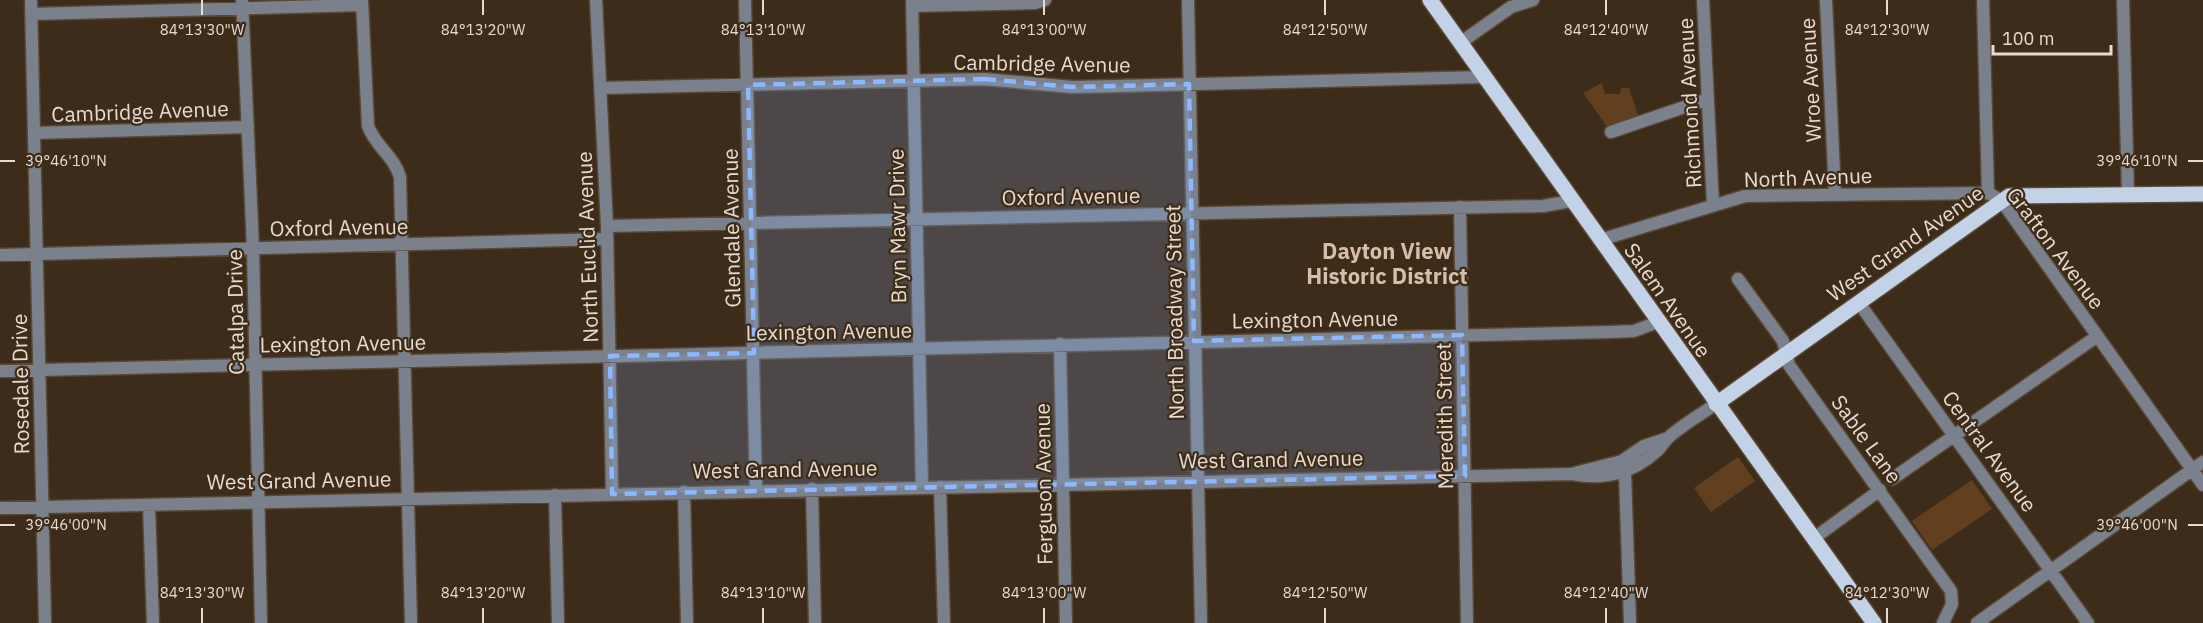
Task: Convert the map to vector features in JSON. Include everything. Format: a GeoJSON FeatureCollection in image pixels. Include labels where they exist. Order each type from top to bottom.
{"type":"FeatureCollection","features":[{"type":"Feature","properties":{"kind":"main road","name":"Salem Avenue"},"geometry":{"type":"LineString","coordinates":[[1430,0],[1571,201],[1874,623]]}},
{"type":"Feature","properties":{"kind":"main road","name":"West Grand Avenue"},"geometry":{"type":"LineString","coordinates":[[1716,404],[1785,352],[1859,303],[1995,197],[2203,194]]}},
{"type":"Feature","properties":{"kind":"street","name":"Rosedale Drive"},"geometry":{"type":"LineString","coordinates":[[31,0],[45,623]]}},
{"type":"Feature","properties":{"kind":"street","name":"North Euclid Avenue"},"geometry":{"type":"LineString","coordinates":[[596,0],[607,226],[612,494]]}},
{"type":"Feature","properties":{"kind":"street","name":"Glendale Avenue"},"geometry":{"type":"LineString","coordinates":[[746,0],[756,491]]}},
{"type":"Feature","properties":{"kind":"street"},"geometry":{"type":"LineString","coordinates":[[912,3],[1035,3],[1045,0]]}},
{"type":"Feature","properties":{"kind":"street","name":"North Broadway Street"},"geometry":{"type":"LineString","coordinates":[[1188,0],[1201,623]]}},
{"type":"Feature","properties":{"kind":"street"},"geometry":{"type":"LineString","coordinates":[[1460,43],[1511,7],[1533,0]]}},
{"type":"Feature","properties":{"kind":"street","name":"Richmond Avenue"},"geometry":{"type":"LineString","coordinates":[[1703,0],[1713,205]]}},
{"type":"Feature","properties":{"kind":"street","name":"Wroe Avenue"},"geometry":{"type":"LineString","coordinates":[[1826,0],[1835,194]]}},
{"type":"Feature","properties":{"kind":"street","name":"Grafton Avenue"},"geometry":{"type":"LineString","coordinates":[[1983,0],[1995,197],[2203,485]]}},
{"type":"Feature","properties":{"kind":"street"},"geometry":{"type":"LineString","coordinates":[[2123,0],[2128,194]]}},
{"type":"Feature","properties":{"kind":"street"},"geometry":{"type":"LineString","coordinates":[[31,14],[362,2],[368,126],[397,169],[402,245],[411,623]]}},
{"type":"Feature","properties":{"kind":"street","name":"Bryn Mawr Drive"},"geometry":{"type":"LineString","coordinates":[[912,3],[922,487]]}},
{"type":"Feature","properties":{"kind":"street","name":"Catalpa Drive"},"geometry":{"type":"LineString","coordinates":[[242,5],[253,248],[261,623]]}},
{"type":"Feature","properties":{"kind":"street","name":"Cambridge Avenue"},"geometry":{"type":"LineString","coordinates":[[601,88],[984,79],[1074,87],[1483,77]]}},
{"type":"Feature","properties":{"kind":"street"},"geometry":{"type":"LineString","coordinates":[[1611,132],[1708,99]]}},
{"type":"Feature","properties":{"kind":"street","name":"Cambridge Avenue"},"geometry":{"type":"LineString","coordinates":[[34,133],[248,128]]}},
{"type":"Feature","properties":{"kind":"street","name":"North Avenue"},"geometry":{"type":"LineString","coordinates":[[1600,240],[1713,205],[1759,195],[1995,197]]}},
{"type":"Feature","properties":{"kind":"street","name":"Oxford Avenue"},"geometry":{"type":"LineString","coordinates":[[607,226],[1543,206],[1571,201]]}},
{"type":"Feature","properties":{"kind":"street","name":"Meredith Street"},"geometry":{"type":"LineString","coordinates":[[1460,207],[1467,623]]}},
{"type":"Feature","properties":{"kind":"street","name":"Oxford Avenue"},"geometry":{"type":"LineString","coordinates":[[0,255],[607,239]]}},
{"type":"Feature","properties":{"kind":"street","name":"Sable Lane"},"geometry":{"type":"LineString","coordinates":[[1738,279],[1783,341],[1789,365],[1951,591],[1949,613],[1943,623]]}},
{"type":"Feature","properties":{"kind":"street","name":"Central Avenue"},"geometry":{"type":"LineString","coordinates":[[1859,303],[2088,623]]}},
{"type":"Feature","properties":{"kind":"street","name":"Lexington Avenue"},"geometry":{"type":"LineString","coordinates":[[0,371],[1634,331],[1658,322]]}},
{"type":"Feature","properties":{"kind":"street"},"geometry":{"type":"LineString","coordinates":[[1892,479],[2096,337]]}},
{"type":"Feature","properties":{"kind":"street","name":"Ferguson Avenue"},"geometry":{"type":"LineString","coordinates":[[1060,344],[1066,623]]}},
{"type":"Feature","properties":{"kind":"street","name":"West Grand Avenue"},"geometry":{"type":"LineString","coordinates":[[0,508],[1063,483],[1572,474],[1590,477],[1625,473],[1659,449],[1668,438],[1716,404]]}},
{"type":"Feature","properties":{"kind":"street","name":"West Grand Avenue"},"geometry":{"type":"LineString","coordinates":[[1572,474],[1622,461],[1644,446],[1668,438]]}},
{"type":"Feature","properties":{"kind":"street"},"geometry":{"type":"LineString","coordinates":[[1977,623],[2203,462]]}},
{"type":"Feature","properties":{"kind":"street"},"geometry":{"type":"LineString","coordinates":[[1625,473],[1628,494],[1630,623]]}},
{"type":"Feature","properties":{"kind":"street"},"geometry":{"type":"LineString","coordinates":[[940,486],[944,623]]}},
{"type":"Feature","properties":{"kind":"street"},"geometry":{"type":"LineString","coordinates":[[812,489],[815,623]]}},
{"type":"Feature","properties":{"kind":"street"},"geometry":{"type":"LineString","coordinates":[[1813,539],[1880,490]]}},
{"type":"Feature","properties":{"kind":"street"},"geometry":{"type":"LineString","coordinates":[[684,492],[687,623]]}},
{"type":"Feature","properties":{"kind":"street"},"geometry":{"type":"LineString","coordinates":[[555,495],[558,623]]}},
{"type":"Feature","properties":{"kind":"street"},"geometry":{"type":"LineString","coordinates":[[149,505],[153,623]]}},
{"type":"Feature","properties":{"kind":"highlighted area"},"geometry":{"type":"Polygon","coordinates":[[[984,79],[1073,87],[1189,84],[1194,341],[1462,335],[1465,476],[612,494],[610,356],[754,353],[748,85],[984,79]]]}},
{"type":"Feature","properties":{"kind":"shaded area"},"geometry":{"type":"Polygon","coordinates":[[[1602,83],[1605,94],[1620,94],[1621,88],[1629,88],[1640,121],[1611,132],[1583,93],[1602,83]]]}},
{"type":"Feature","properties":{"kind":"shaded area"},"geometry":{"type":"Polygon","coordinates":[[[1738,457],[1755,481],[1711,512],[1694,488],[1738,457]]]}},
{"type":"Feature","properties":{"kind":"shaded area"},"geometry":{"type":"Polygon","coordinates":[[[1972,480],[1992,509],[1932,550],[1912,521],[1972,480]]]}},
{"type":"Feature","properties":{"kind":"district","name":"Dayton View Historic District"},"geometry":{"type":"Point","coordinates":[1387,262]}}]}
